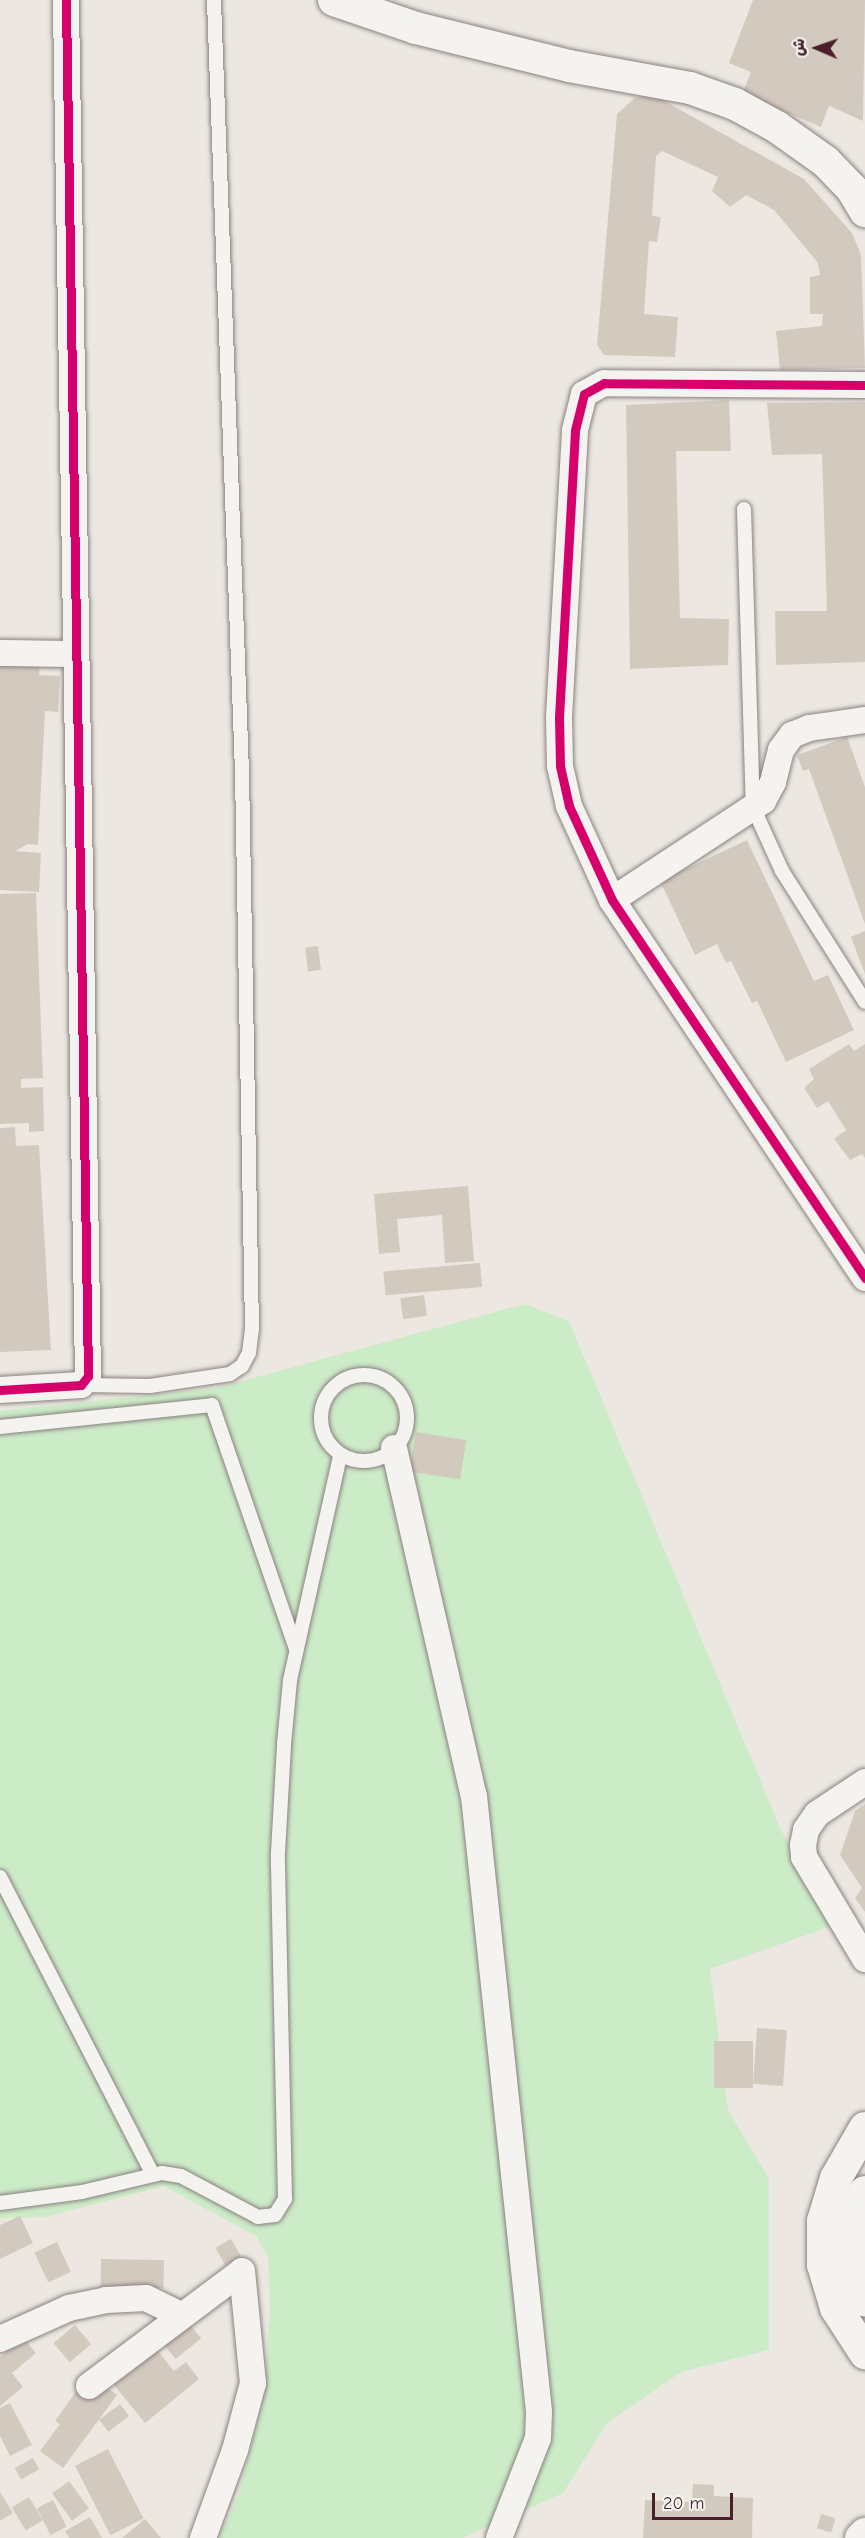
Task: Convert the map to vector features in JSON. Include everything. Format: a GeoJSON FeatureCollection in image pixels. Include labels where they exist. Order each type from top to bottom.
{"type":"FeatureCollection","features":[{"type":"Feature","properties":{"kind":"street"},"geometry":{"type":"LineString","coordinates":[[0,1390],[81,1385],[88,1376],[66,0]]}},
{"type":"Feature","properties":{"kind":"street"},"geometry":{"type":"LineString","coordinates":[[334,0],[416,28],[569,66],[690,88],[735,104],[777,127],[826,162],[861,196]]}},
{"type":"Feature","properties":{"kind":"street"},"geometry":{"type":"LineString","coordinates":[[865,384],[604,383],[584,394],[575,431],[559,718],[560,766],[569,806],[612,900],[865,1278]]}},
{"type":"Feature","properties":{"kind":"street"},"geometry":{"type":"LineString","coordinates":[[0,653],[75,654]]}},
{"type":"Feature","properties":{"kind":"street"},"geometry":{"type":"LineString","coordinates":[[612,900],[763,801],[773,782],[781,750],[792,735],[808,728],[865,720]]}},
{"type":"Feature","properties":{"kind":"street"},"geometry":{"type":"LineString","coordinates":[[394,1448],[474,1796],[539,2411],[538,2438],[499,2538]]}},
{"type":"Feature","properties":{"kind":"street"},"geometry":{"type":"LineString","coordinates":[[865,1782],[816,1814],[806,1830],[803,1845],[804,1857],[865,1959]]}},
{"type":"Feature","properties":{"kind":"street"},"geometry":{"type":"LineString","coordinates":[[865,2128],[836,2178],[823,2221],[823,2265],[836,2308],[865,2353]]}},
{"type":"Feature","properties":{"kind":"street"},"geometry":{"type":"LineString","coordinates":[[865,2192],[855,2221],[854,2261],[865,2301]]}},
{"type":"Feature","properties":{"kind":"street"},"geometry":{"type":"LineString","coordinates":[[89,2386],[242,2271],[253,2383],[235,2450],[203,2538]]}},
{"type":"Feature","properties":{"kind":"street"},"geometry":{"type":"LineString","coordinates":[[0,2339],[69,2308],[106,2300],[146,2298],[181,2315]]}},
{"type":"Feature","properties":{"kind":"street"},"geometry":{"type":"LineString","coordinates":[[861,2538],[865,2534]]}},
{"type":"Feature","properties":{"kind":"lane"},"geometry":{"type":"LineString","coordinates":[[81,1385],[150,1386],[230,1374],[242,1366],[249,1353],[252,1329],[242,772],[214,0]]}},
{"type":"Feature","properties":{"kind":"lane"},"geometry":{"type":"LineString","coordinates":[[744,509],[753,807],[782,871],[865,1002]]}},
{"type":"Feature","properties":{"kind":"lane"},"geometry":{"type":"LineString","coordinates":[[355,1376],[384,1380],[402,1399],[405,1428],[394,1448],[378,1459],[364,1461],[340,1456],[325,1437],[322,1407],[330,1392],[355,1376]]}},
{"type":"Feature","properties":{"kind":"lane"},"geometry":{"type":"LineString","coordinates":[[0,1427],[212,1405],[296,1649]]}},
{"type":"Feature","properties":{"kind":"lane"},"geometry":{"type":"LineString","coordinates":[[0,2203],[82,2192],[153,2175],[181,2176],[258,2217],[275,2215],[285,2199],[278,1853],[285,1734],[296,1649],[340,1456]]}},
{"type":"Feature","properties":{"kind":"lane"},"geometry":{"type":"LineString","coordinates":[[0,1876],[153,2175]]}},
{"type":"Feature","properties":{"kind":"green space"},"geometry":{"type":"Polygon","coordinates":[[[525,1304],[569,1321],[781,1830],[834,1925],[710,1969],[728,2110],[769,2179],[769,2350],[681,2372],[607,2423],[563,2493],[463,2538],[219,2538],[239,2494],[264,2396],[270,2310],[268,2257],[256,2236],[164,2186],[44,2217],[0,2218],[0,1411],[216,1388],[525,1304]]]}},
{"type":"Feature","properties":{"kind":"building"},"geometry":{"type":"Polygon","coordinates":[[[753,0],[865,0],[863,121],[829,106],[821,127],[742,94],[751,72],[729,63],[753,0]]]}},
{"type":"Feature","properties":{"kind":"building"},"geometry":{"type":"Polygon","coordinates":[[[652,94],[804,179],[852,233],[861,255],[865,368],[780,370],[776,331],[822,326],[823,314],[810,314],[810,277],[820,275],[818,263],[774,210],[746,195],[730,207],[712,191],[718,177],[662,151],[656,156],[652,216],[661,217],[657,242],[649,241],[644,314],[678,317],[675,357],[604,355],[597,345],[617,114],[635,98],[652,94]]]}},
{"type":"Feature","properties":{"kind":"building"},"geometry":{"type":"Polygon","coordinates":[[[729,400],[731,451],[676,451],[680,618],[729,619],[728,665],[630,669],[626,405],[729,400]]]}},
{"type":"Feature","properties":{"kind":"building"},"geometry":{"type":"Polygon","coordinates":[[[865,402],[865,662],[776,665],[775,611],[827,611],[822,454],[772,455],[767,403],[865,402]]]}},
{"type":"Feature","properties":{"kind":"building"},"geometry":{"type":"Polygon","coordinates":[[[0,660],[40,663],[39,675],[60,676],[58,712],[45,711],[38,845],[28,844],[15,851],[41,853],[39,892],[0,890],[0,660]]]}},
{"type":"Feature","properties":{"kind":"building"},"geometry":{"type":"Polygon","coordinates":[[[847,737],[865,787],[865,924],[809,769],[803,771],[797,755],[847,737]]]}},
{"type":"Feature","properties":{"kind":"building"},"geometry":{"type":"Polygon","coordinates":[[[747,840],[814,981],[828,975],[854,1030],[786,1062],[757,1001],[752,1003],[731,961],[726,963],[717,944],[695,955],[660,881],[747,840]]]}},
{"type":"Feature","properties":{"kind":"building"},"geometry":{"type":"Polygon","coordinates":[[[36,893],[43,1078],[21,1079],[21,1088],[43,1087],[44,1131],[29,1132],[29,1123],[0,1124],[0,894],[36,893]]]}},
{"type":"Feature","properties":{"kind":"building"},"geometry":{"type":"Polygon","coordinates":[[[865,931],[865,974],[851,937],[865,931]]]}},
{"type":"Feature","properties":{"kind":"building"},"geometry":{"type":"Polygon","coordinates":[[[318,946],[321,970],[308,971],[305,948],[318,946]]]}},
{"type":"Feature","properties":{"kind":"building"},"geometry":{"type":"Polygon","coordinates":[[[849,1044],[854,1051],[865,1044],[865,1158],[862,1154],[850,1160],[834,1139],[846,1130],[828,1101],[817,1108],[804,1088],[814,1079],[809,1069],[849,1044]]]}},
{"type":"Feature","properties":{"kind":"building"},"geometry":{"type":"Polygon","coordinates":[[[15,1127],[16,1146],[39,1145],[51,1350],[0,1352],[0,1128],[15,1127]]]}},
{"type":"Feature","properties":{"kind":"building"},"geometry":{"type":"Polygon","coordinates":[[[468,1186],[474,1261],[445,1263],[442,1215],[397,1219],[400,1252],[379,1254],[374,1194],[468,1186]]]}},
{"type":"Feature","properties":{"kind":"building"},"geometry":{"type":"Polygon","coordinates":[[[480,1263],[482,1287],[385,1295],[383,1271],[480,1263]]]}},
{"type":"Feature","properties":{"kind":"building"},"geometry":{"type":"Polygon","coordinates":[[[424,1295],[427,1316],[403,1319],[400,1298],[424,1295]]]}},
{"type":"Feature","properties":{"kind":"building"},"geometry":{"type":"Polygon","coordinates":[[[416,1432],[466,1440],[460,1479],[410,1472],[416,1432]]]}},
{"type":"Feature","properties":{"kind":"building"},"geometry":{"type":"Polygon","coordinates":[[[865,1804],[865,1912],[855,1898],[862,1888],[840,1855],[855,1811],[865,1804]]]}},
{"type":"Feature","properties":{"kind":"building"},"geometry":{"type":"Polygon","coordinates":[[[757,2028],[787,2030],[783,2086],[753,2084],[757,2028]]]}},
{"type":"Feature","properties":{"kind":"building"},"geometry":{"type":"Polygon","coordinates":[[[714,2041],[753,2041],[753,2088],[714,2088],[714,2041]]]}},
{"type":"Feature","properties":{"kind":"building"},"geometry":{"type":"Polygon","coordinates":[[[20,2216],[33,2243],[0,2259],[0,2225],[20,2216]]]}},
{"type":"Feature","properties":{"kind":"building"},"geometry":{"type":"Polygon","coordinates":[[[231,2239],[241,2256],[225,2265],[215,2248],[231,2239]]]}},
{"type":"Feature","properties":{"kind":"building"},"geometry":{"type":"Polygon","coordinates":[[[57,2242],[71,2272],[48,2282],[34,2253],[57,2242]]]}},
{"type":"Feature","properties":{"kind":"building"},"geometry":{"type":"Polygon","coordinates":[[[101,2259],[164,2260],[164,2288],[101,2287],[101,2259]]]}},
{"type":"Feature","properties":{"kind":"building"},"geometry":{"type":"Polygon","coordinates":[[[188,2322],[201,2338],[176,2359],[162,2343],[188,2322]]]}},
{"type":"Feature","properties":{"kind":"building"},"geometry":{"type":"Polygon","coordinates":[[[75,2325],[91,2344],[70,2362],[54,2343],[75,2325]]]}},
{"type":"Feature","properties":{"kind":"building"},"geometry":{"type":"Polygon","coordinates":[[[23,2338],[36,2353],[12,2373],[23,2387],[0,2406],[0,2357],[23,2338]]]}},
{"type":"Feature","properties":{"kind":"building"},"geometry":{"type":"Polygon","coordinates":[[[149,2340],[174,2371],[186,2362],[199,2379],[145,2423],[114,2385],[135,2369],[126,2359],[149,2340]]]}},
{"type":"Feature","properties":{"kind":"building"},"geometry":{"type":"Polygon","coordinates":[[[101,2383],[117,2395],[63,2468],[40,2451],[60,2424],[55,2421],[80,2386],[101,2383]]]}},
{"type":"Feature","properties":{"kind":"building"},"geometry":{"type":"Polygon","coordinates":[[[10,2403],[32,2445],[10,2456],[0,2436],[0,2408],[10,2403]]]}},
{"type":"Feature","properties":{"kind":"building"},"geometry":{"type":"Polygon","coordinates":[[[120,2404],[129,2416],[108,2432],[99,2420],[120,2404]]]}},
{"type":"Feature","properties":{"kind":"building"},"geometry":{"type":"Polygon","coordinates":[[[108,2449],[143,2518],[110,2535],[75,2466],[108,2449]]]}},
{"type":"Feature","properties":{"kind":"building"},"geometry":{"type":"Polygon","coordinates":[[[33,2458],[39,2469],[21,2480],[15,2468],[33,2458]]]}},
{"type":"Feature","properties":{"kind":"building"},"geometry":{"type":"Polygon","coordinates":[[[69,2481],[89,2509],[72,2521],[52,2493],[69,2481]]]}},
{"type":"Feature","properties":{"kind":"building"},"geometry":{"type":"Polygon","coordinates":[[[693,2484],[714,2485],[714,2496],[753,2498],[752,2538],[643,2538],[645,2500],[692,2502],[693,2484]]]}},
{"type":"Feature","properties":{"kind":"building"},"geometry":{"type":"Polygon","coordinates":[[[0,2492],[13,2513],[0,2521],[0,2492]]]}},
{"type":"Feature","properties":{"kind":"building"},"geometry":{"type":"Polygon","coordinates":[[[29,2497],[43,2520],[26,2530],[12,2507],[29,2497]]]}},
{"type":"Feature","properties":{"kind":"building"},"geometry":{"type":"Polygon","coordinates":[[[53,2500],[67,2527],[51,2535],[37,2508],[53,2500]]]}},
{"type":"Feature","properties":{"kind":"building"},"geometry":{"type":"Polygon","coordinates":[[[821,2514],[835,2518],[831,2533],[817,2528],[821,2514]]]}},
{"type":"Feature","properties":{"kind":"building"},"geometry":{"type":"Polygon","coordinates":[[[90,2517],[102,2538],[69,2538],[65,2531],[90,2517]]]}},
{"type":"Feature","properties":{"kind":"building"},"geometry":{"type":"Polygon","coordinates":[[[145,2519],[161,2538],[122,2538],[145,2519]]]}},
{"type":"Feature","properties":{"kind":"cycle path"},"geometry":{"type":"LineString","coordinates":[[0,1390],[81,1385],[88,1376],[66,0]]}},
{"type":"Feature","properties":{"kind":"cycle path"},"geometry":{"type":"LineString","coordinates":[[865,385],[604,383],[584,394],[575,431],[559,718],[560,766],[569,806],[612,900],[865,1278]]}}]}
